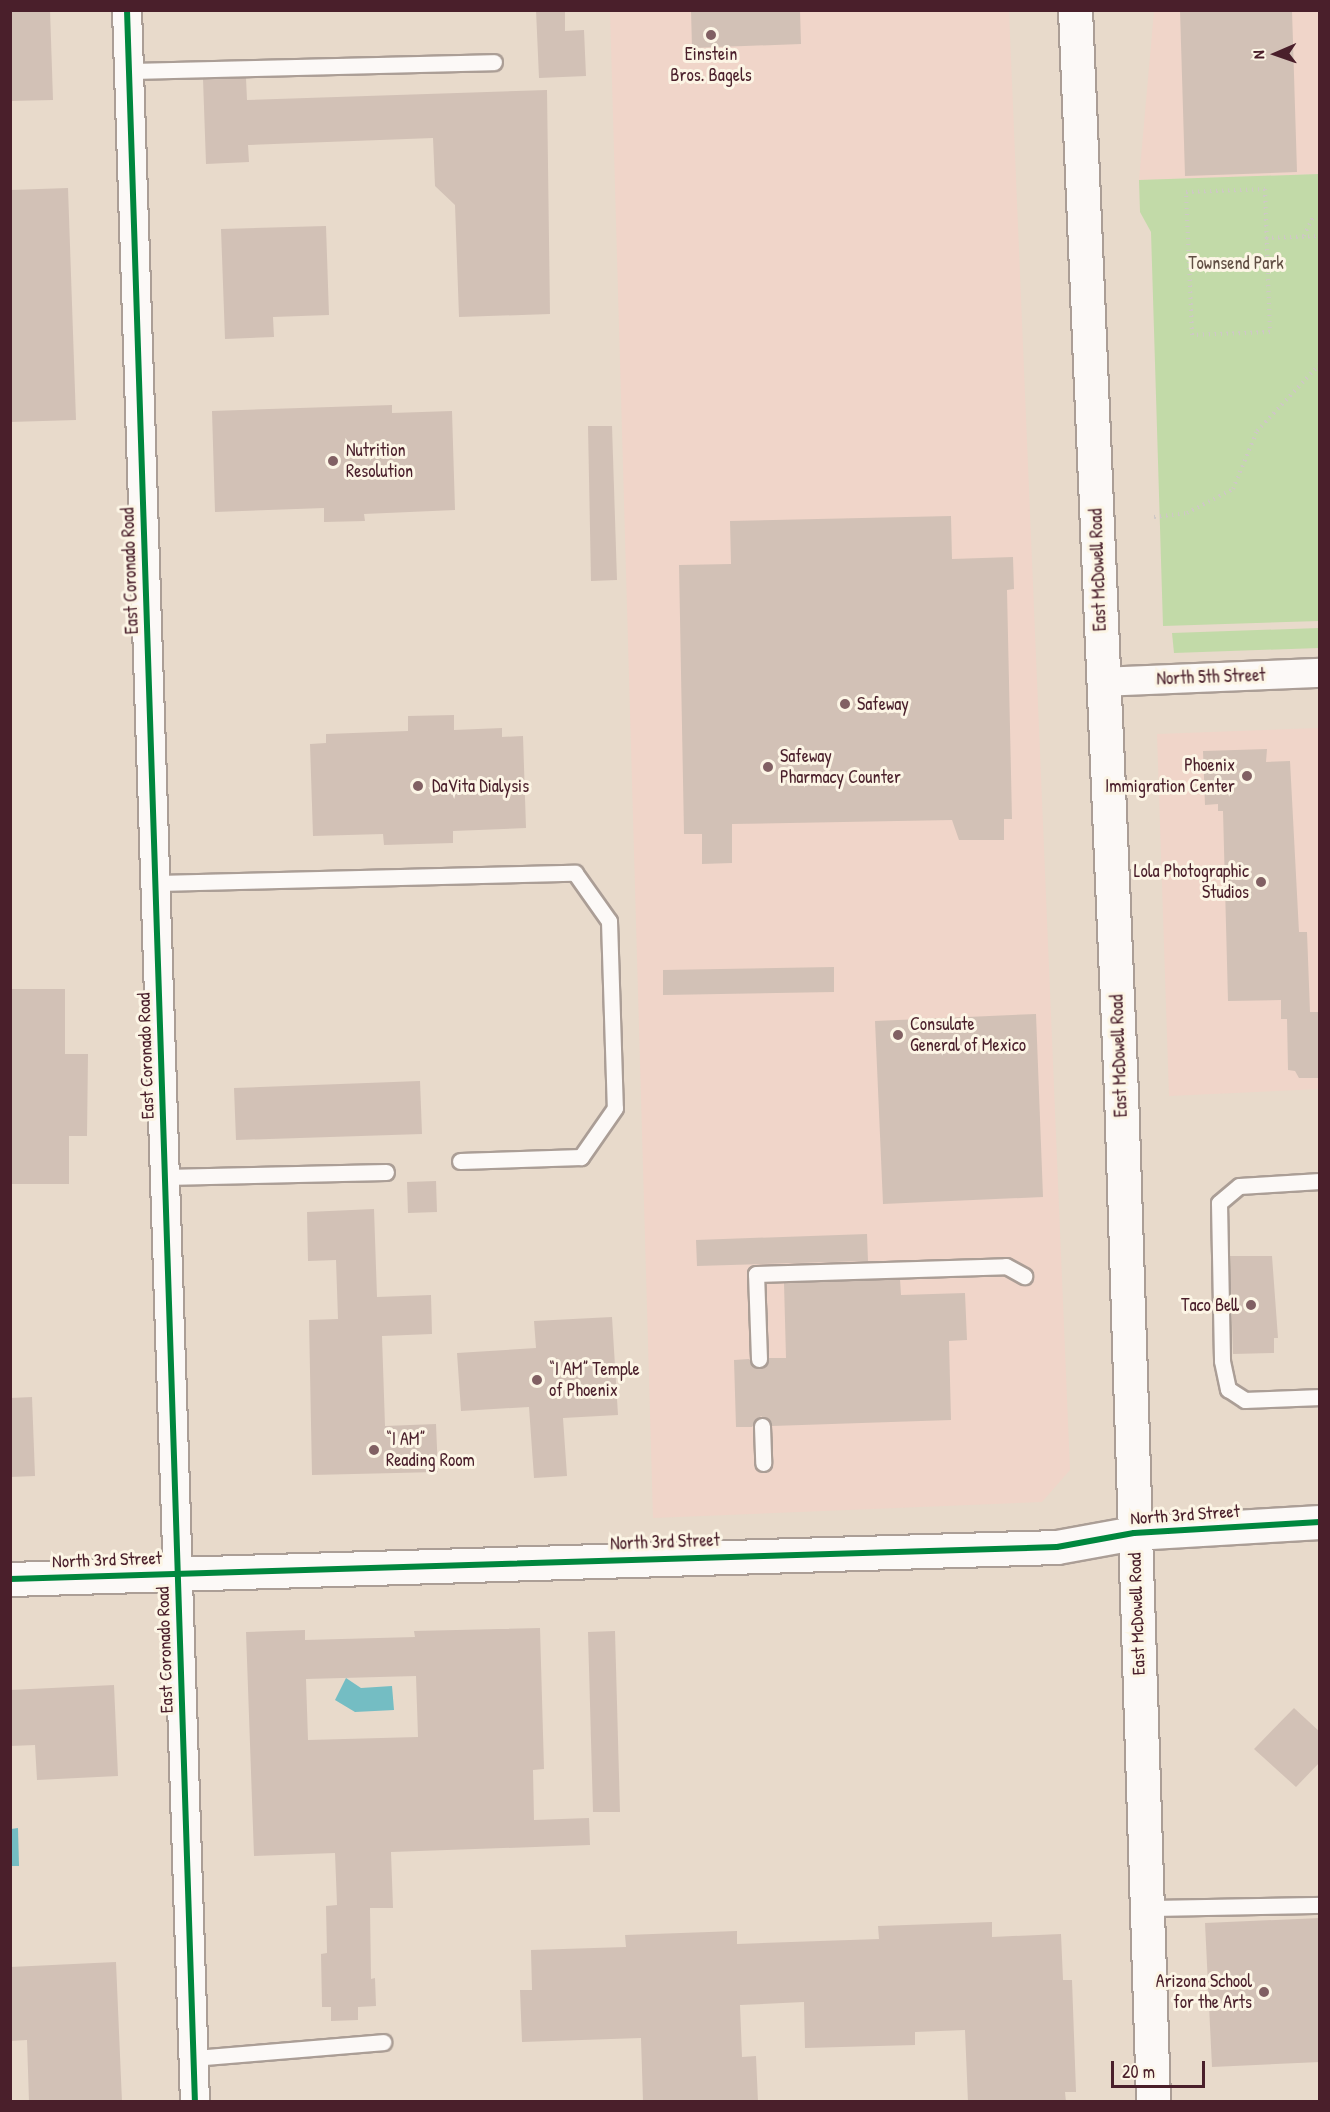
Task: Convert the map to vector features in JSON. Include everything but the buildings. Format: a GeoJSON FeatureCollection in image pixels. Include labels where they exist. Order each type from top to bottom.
{"type":"FeatureCollection","features":[{"type":"Feature","properties":{"kind":"main road","name":"East McDowell Road"},"geometry":{"type":"LineString","coordinates":[[1075,10],[1134,1533],[1153,2102]]}},
{"type":"Feature","properties":{"kind":"main road","name":"North 3rd Street"},"geometry":{"type":"LineString","coordinates":[[10,1579],[1057,1547],[1134,1533],[1320,1522]]}},
{"type":"Feature","properties":{"kind":"street","name":"East Coronado Road"},"geometry":{"type":"LineString","coordinates":[[127,10],[195,2102]]}},
{"type":"Feature","properties":{"kind":"street","name":"North 5th Street"},"geometry":{"type":"LineString","coordinates":[[1102,682],[1320,673]]}},
{"type":"Feature","properties":{"kind":"lane"},"geometry":{"type":"LineString","coordinates":[[129,71],[494,62]]}},
{"type":"Feature","properties":{"kind":"lane"},"geometry":{"type":"LineString","coordinates":[[155,883],[575,873],[609,921],[615,1108],[581,1157],[460,1161]]}},
{"type":"Feature","properties":{"kind":"lane"},"geometry":{"type":"LineString","coordinates":[[165,1177],[386,1172]]}},
{"type":"Feature","properties":{"kind":"lane"},"geometry":{"type":"LineString","coordinates":[[1320,1181],[1239,1186],[1219,1203],[1222,1361],[1228,1389],[1245,1400],[1320,1397]]}},
{"type":"Feature","properties":{"kind":"lane"},"geometry":{"type":"LineString","coordinates":[[759,1359],[756,1274],[1006,1266],[1024,1276]]}},
{"type":"Feature","properties":{"kind":"lane"},"geometry":{"type":"LineString","coordinates":[[762,1426],[763,1463]]}},
{"type":"Feature","properties":{"kind":"lane"},"geometry":{"type":"LineString","coordinates":[[1146,1908],[1320,1905]]}},
{"type":"Feature","properties":{"kind":"lane"},"geometry":{"type":"LineString","coordinates":[[194,2058],[383,2042]]}},
{"type":"Feature","properties":{"kind":"path"},"geometry":{"type":"LineString","coordinates":[[1265,189],[1266,238],[1270,332],[1192,335],[1186,192],[1265,189]]}},
{"type":"Feature","properties":{"kind":"path"},"geometry":{"type":"LineString","coordinates":[[1304,236],[1313,217]]}},
{"type":"Feature","properties":{"kind":"path"},"geometry":{"type":"LineString","coordinates":[[1266,238],[1320,236]]}},
{"type":"Feature","properties":{"kind":"path"},"geometry":{"type":"LineString","coordinates":[[1154,517],[1187,513],[1233,489],[1257,431],[1320,364]]}},
{"type":"Feature","properties":{"kind":"shaded area"},"geometry":{"type":"Polygon","coordinates":[[[610,11],[1009,11],[1070,1470],[1042,1502],[653,1518],[610,11]]]}},
{"type":"Feature","properties":{"kind":"shaded area"},"geometry":{"type":"Polygon","coordinates":[[[1154,11],[1319,11],[1319,174],[1139,180],[1154,11]]]}},
{"type":"Feature","properties":{"kind":"shaded area"},"geometry":{"type":"Polygon","coordinates":[[[1319,728],[1319,1089],[1169,1096],[1157,734],[1319,728]]]}},
{"type":"Feature","properties":{"kind":"green space","name":"Townsend Park"},"geometry":{"type":"Polygon","coordinates":[[[1319,174],[1319,621],[1163,626],[1151,232],[1140,212],[1139,180],[1319,174]]]}},
{"type":"Feature","properties":{"kind":"green space"},"geometry":{"type":"Polygon","coordinates":[[[1319,628],[1319,648],[1174,653],[1172,633],[1319,628]]]}},
{"type":"Feature","properties":{"kind":"water"},"geometry":{"type":"Polygon","coordinates":[[[346,1678],[361,1688],[392,1686],[394,1710],[355,1712],[335,1700],[346,1678]]]}},
{"type":"Feature","properties":{"kind":"water"},"geometry":{"type":"Polygon","coordinates":[[[18,1828],[19,1866],[10,1866],[11,1829],[18,1828]]]}},
{"type":"Feature","properties":{"kind":"cycle path"},"geometry":{"type":"LineString","coordinates":[[127,10],[195,2102]]}},
{"type":"Feature","properties":{"kind":"cycle path"},"geometry":{"type":"LineString","coordinates":[[10,1579],[1057,1547],[1134,1533],[1320,1522]]}},
{"type":"Feature","properties":{"kind":"place","name":"Einstein Bros. Bagels"},"geometry":{"type":"Point","coordinates":[711,35]}},
{"type":"Feature","properties":{"kind":"place","name":"Nutrition Resolution"},"geometry":{"type":"Point","coordinates":[333,461]}},
{"type":"Feature","properties":{"kind":"place","name":"Safeway"},"geometry":{"type":"Point","coordinates":[845,704]}},
{"type":"Feature","properties":{"kind":"place","name":"Safeway Pharmacy Counter"},"geometry":{"type":"Point","coordinates":[768,767]}},
{"type":"Feature","properties":{"kind":"place","name":"Phoenix Immigration Center"},"geometry":{"type":"Point","coordinates":[1247,776]}},
{"type":"Feature","properties":{"kind":"place","name":"DaVita Dialysis"},"geometry":{"type":"Point","coordinates":[418,786]}},
{"type":"Feature","properties":{"kind":"place","name":"Lola Photographic Studios"},"geometry":{"type":"Point","coordinates":[1261,882]}},
{"type":"Feature","properties":{"kind":"place","name":"Consulate General of Mexico"},"geometry":{"type":"Point","coordinates":[898,1035]}},
{"type":"Feature","properties":{"kind":"place","name":"Taco Bell"},"geometry":{"type":"Point","coordinates":[1251,1305]}},
{"type":"Feature","properties":{"kind":"place","name":"“I AM” Temple of Phoenix"},"geometry":{"type":"Point","coordinates":[537,1380]}},
{"type":"Feature","properties":{"kind":"place","name":"“I AM” Reading Room"},"geometry":{"type":"Point","coordinates":[374,1450]}},
{"type":"Feature","properties":{"kind":"place","name":"Arizona School for the Arts"},"geometry":{"type":"Point","coordinates":[1264,1992]}}]}
